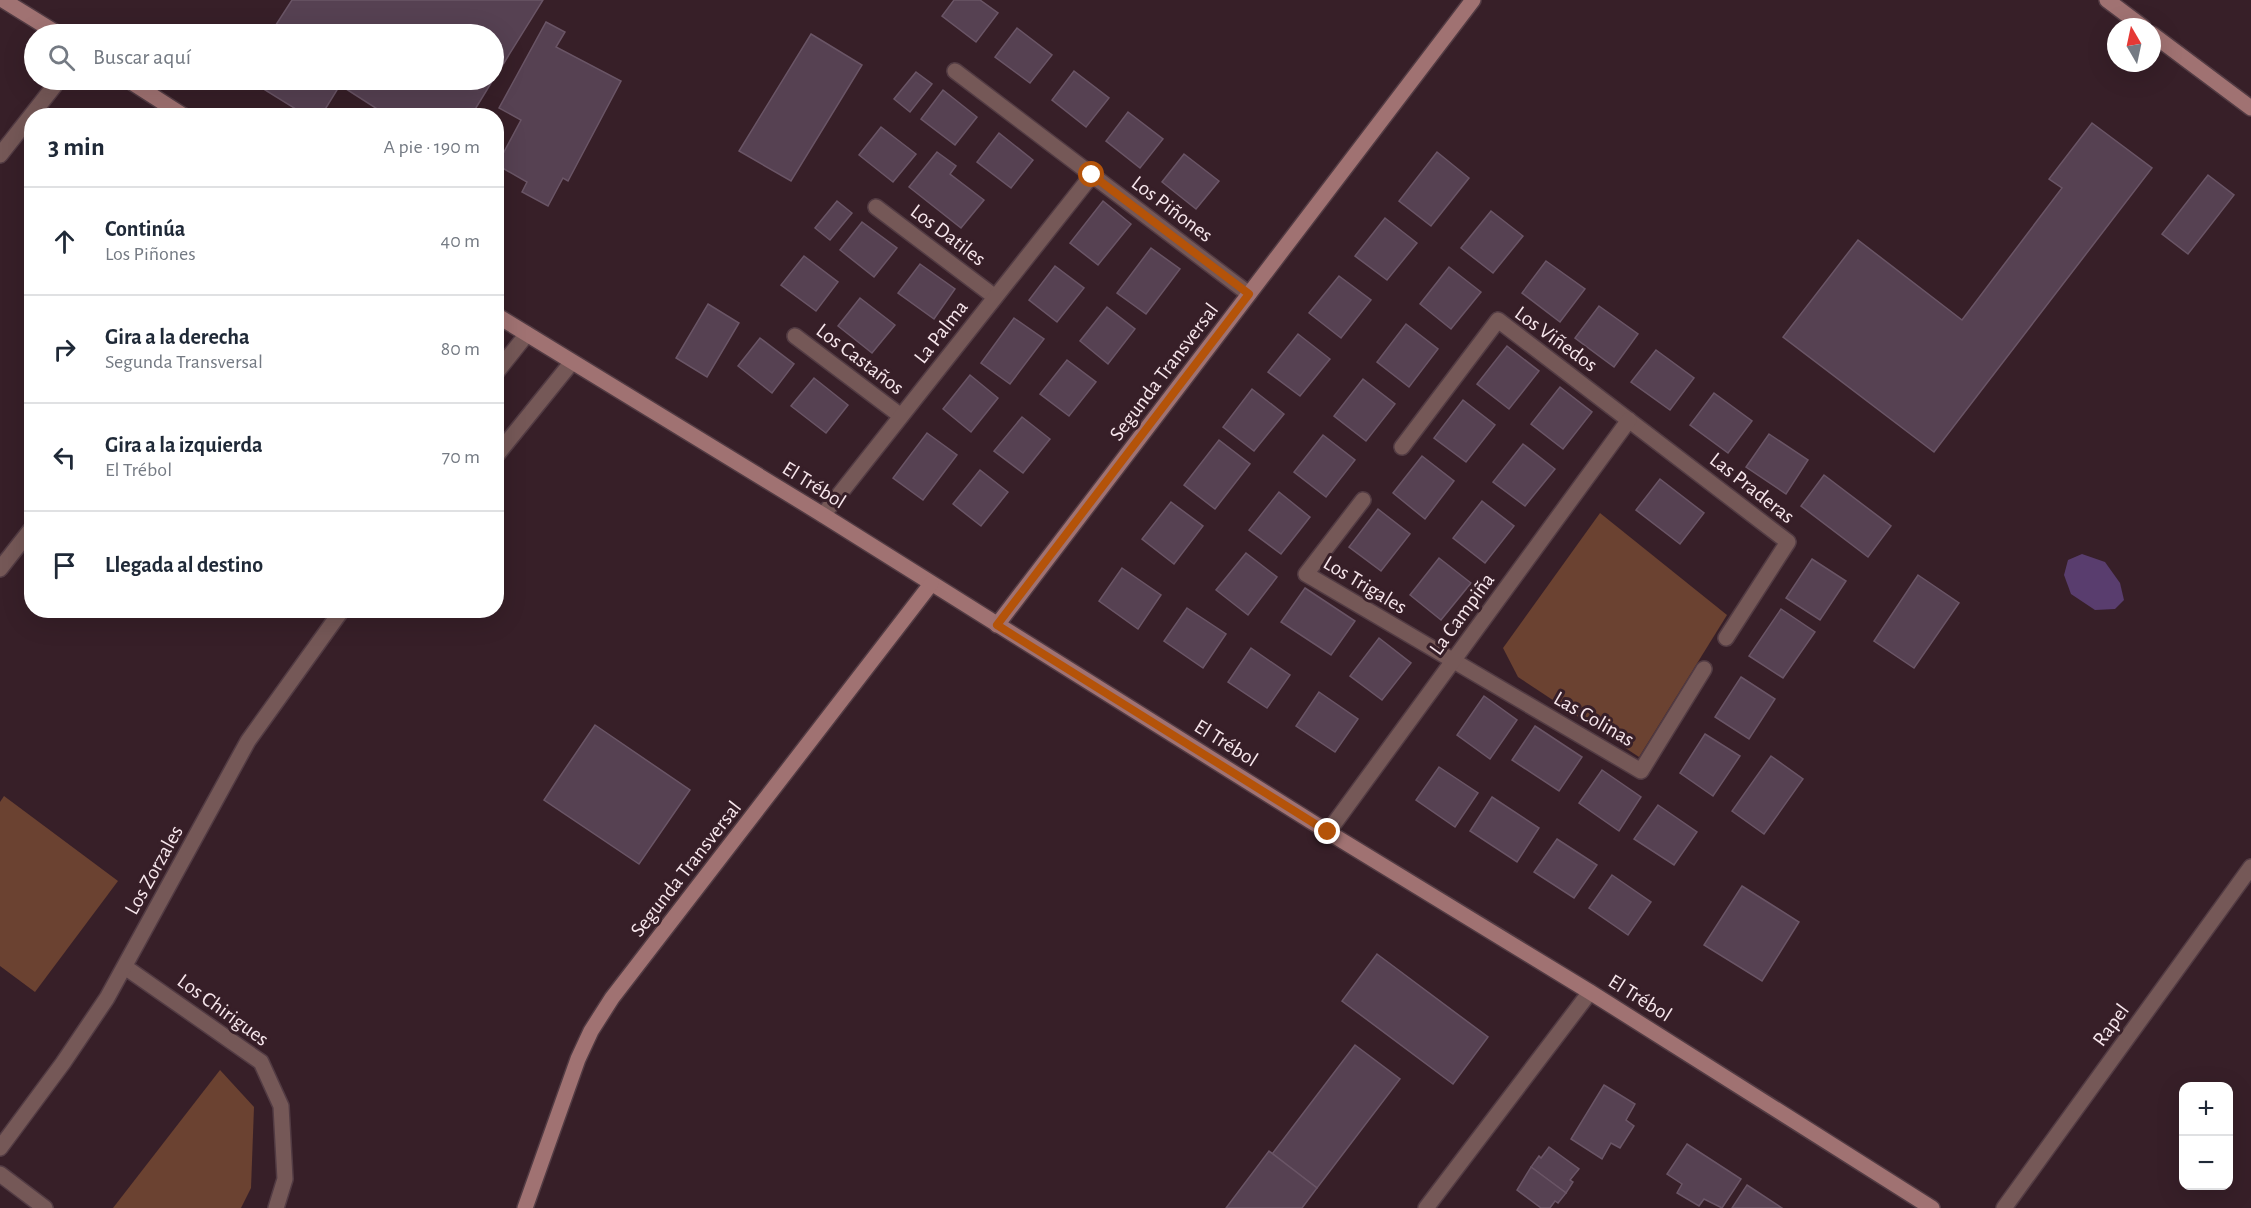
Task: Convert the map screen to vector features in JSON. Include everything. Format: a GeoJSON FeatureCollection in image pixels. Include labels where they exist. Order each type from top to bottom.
{"type":"FeatureCollection","features":[{"type":"Feature","properties":{"kind":"main road"},"geometry":{"type":"LineString","coordinates":[[3,0],[42,24]]}},
{"type":"Feature","properties":{"kind":"main road","name":"Segunda Transversal"},"geometry":{"type":"LineString","coordinates":[[997,625],[1473,0]]}},
{"type":"Feature","properties":{"kind":"main road"},"geometry":{"type":"LineString","coordinates":[[2107,0],[2131,18]]}},
{"type":"Feature","properties":{"kind":"main road"},"geometry":{"type":"LineString","coordinates":[[2161,41],[2251,108]]}},
{"type":"Feature","properties":{"kind":"main road"},"geometry":{"type":"LineString","coordinates":[[144,90],[172,108]]}},
{"type":"Feature","properties":{"kind":"main road","name":"El Trébol"},"geometry":{"type":"LineString","coordinates":[[504,320],[823,515],[1328,832],[1590,992],[1932,1208]]}},
{"type":"Feature","properties":{"kind":"main road","name":"Segunda Transversal"},"geometry":{"type":"LineString","coordinates":[[525,1208],[578,1059],[591,1031],[612,998],[931,584]]}},
{"type":"Feature","properties":{"kind":"street","name":"Los Piñones"},"geometry":{"type":"LineString","coordinates":[[955,71],[1249,294]]}},
{"type":"Feature","properties":{"kind":"street"},"geometry":{"type":"LineString","coordinates":[[37,108],[51,90]]}},
{"type":"Feature","properties":{"kind":"street"},"geometry":{"type":"LineString","coordinates":[[0,155],[24,124]]}},
{"type":"Feature","properties":{"kind":"street","name":"La Palma"},"geometry":{"type":"LineString","coordinates":[[823,515],[1092,175]]}},
{"type":"Feature","properties":{"kind":"street","name":"Los Datiles"},"geometry":{"type":"LineString","coordinates":[[876,207],[996,297]]}},
{"type":"Feature","properties":{"kind":"street","name":"Los Viñedos"},"geometry":{"type":"LineString","coordinates":[[1402,447],[1498,320],[1629,420]]}},
{"type":"Feature","properties":{"kind":"street"},"geometry":{"type":"LineString","coordinates":[[504,363],[527,334]]}},
{"type":"Feature","properties":{"kind":"street","name":"Los Castaños"},"geometry":{"type":"LineString","coordinates":[[795,336],[901,416]]}},
{"type":"Feature","properties":{"kind":"street"},"geometry":{"type":"LineString","coordinates":[[504,446],[572,362]]}},
{"type":"Feature","properties":{"kind":"street","name":"Las Praderas"},"geometry":{"type":"LineString","coordinates":[[1629,420],[1788,542],[1726,638]]}},
{"type":"Feature","properties":{"kind":"street","name":"La Campiña"},"geometry":{"type":"LineString","coordinates":[[1328,832],[1629,420]]}},
{"type":"Feature","properties":{"kind":"street","name":"Los Trigales"},"geometry":{"type":"LineString","coordinates":[[1363,501],[1306,574],[1453,661]]}},
{"type":"Feature","properties":{"kind":"street"},"geometry":{"type":"LineString","coordinates":[[0,569],[24,538]]}},
{"type":"Feature","properties":{"kind":"street","name":"Los Zorzales"},"geometry":{"type":"LineString","coordinates":[[0,1148],[63,1064],[107,998],[248,741],[336,618]]}},
{"type":"Feature","properties":{"kind":"street","name":"Las Colinas"},"geometry":{"type":"LineString","coordinates":[[1453,661],[1641,771],[1704,669]]}},
{"type":"Feature","properties":{"kind":"street","name":"Rapel"},"geometry":{"type":"LineString","coordinates":[[2004,1208],[2251,867]]}},
{"type":"Feature","properties":{"kind":"street","name":"Los Chirigues"},"geometry":{"type":"LineString","coordinates":[[125,967],[261,1062],[281,1106],[285,1179],[276,1208]]}},
{"type":"Feature","properties":{"kind":"street"},"geometry":{"type":"LineString","coordinates":[[1426,1208],[1590,992]]}},
{"type":"Feature","properties":{"kind":"street"},"geometry":{"type":"LineString","coordinates":[[0,1174],[45,1208]]}},
{"type":"Feature","properties":{"kind":"shaded area"},"geometry":{"type":"Polygon","coordinates":[[[1600,513],[1727,615],[1639,757],[1518,677],[1503,648],[1600,513]]]}},
{"type":"Feature","properties":{"kind":"shaded area"},"geometry":{"type":"Polygon","coordinates":[[[2082,554],[2105,562],[2120,583],[2124,600],[2115,609],[2095,610],[2071,594],[2064,575],[2068,560],[2082,554]]]}},
{"type":"Feature","properties":{"kind":"shaded area"},"geometry":{"type":"Polygon","coordinates":[[[4,796],[118,881],[35,992],[0,966],[0,802],[4,796]]]}},
{"type":"Feature","properties":{"kind":"shaded area"},"geometry":{"type":"Polygon","coordinates":[[[220,1070],[254,1107],[251,1188],[241,1208],[113,1208],[220,1070]]]}},
{"type":"Feature","properties":{"kind":"building"},"geometry":{"type":"Polygon","coordinates":[[[292,0],[543,0],[504,63],[504,24],[276,24],[292,0]]]}},
{"type":"Feature","properties":{"kind":"building"},"geometry":{"type":"Polygon","coordinates":[[[954,0],[980,0],[998,13],[976,42],[942,16],[954,0]]]}},
{"type":"Feature","properties":{"kind":"building"},"geometry":{"type":"Polygon","coordinates":[[[546,22],[565,32],[556,47],[621,81],[568,181],[563,178],[548,206],[522,192],[527,182],[504,169],[504,152],[521,120],[504,111],[504,108],[499,108],[546,22]]]}},
{"type":"Feature","properties":{"kind":"building"},"geometry":{"type":"Polygon","coordinates":[[[1017,28],[1052,55],[1030,83],[995,57],[1017,28]]]}},
{"type":"Feature","properties":{"kind":"building"},"geometry":{"type":"Polygon","coordinates":[[[811,34],[862,65],[791,181],[739,151],[811,34]]]}},
{"type":"Feature","properties":{"kind":"building"},"geometry":{"type":"Polygon","coordinates":[[[1074,71],[1109,98],[1086,127],[1052,100],[1074,71]]]}},
{"type":"Feature","properties":{"kind":"building"},"geometry":{"type":"Polygon","coordinates":[[[916,72],[932,84],[910,112],[894,99],[916,72]]]}},
{"type":"Feature","properties":{"kind":"building"},"geometry":{"type":"Polygon","coordinates":[[[265,90],[337,90],[326,108],[294,108],[265,90]]]}},
{"type":"Feature","properties":{"kind":"building"},"geometry":{"type":"Polygon","coordinates":[[[348,90],[487,90],[476,108],[376,108],[348,90]]]}},
{"type":"Feature","properties":{"kind":"building"},"geometry":{"type":"Polygon","coordinates":[[[943,90],[977,117],[955,145],[921,119],[943,90]]]}},
{"type":"Feature","properties":{"kind":"building"},"geometry":{"type":"Polygon","coordinates":[[[1128,112],[1163,139],[1140,168],[1106,141],[1128,112]]]}},
{"type":"Feature","properties":{"kind":"building"},"geometry":{"type":"Polygon","coordinates":[[[2092,123],[2152,168],[1934,452],[1783,337],[1858,240],[1962,320],[2062,188],[2049,179],[2092,123]]]}},
{"type":"Feature","properties":{"kind":"building"},"geometry":{"type":"Polygon","coordinates":[[[881,127],[916,154],[893,182],[859,155],[881,127]]]}},
{"type":"Feature","properties":{"kind":"building"},"geometry":{"type":"Polygon","coordinates":[[[999,133],[1033,160],[1011,188],[977,162],[999,133]]]}},
{"type":"Feature","properties":{"kind":"building"},"geometry":{"type":"Polygon","coordinates":[[[937,152],[956,166],[950,174],[984,200],[961,228],[909,187],[937,152]]]}},
{"type":"Feature","properties":{"kind":"building"},"geometry":{"type":"Polygon","coordinates":[[[1437,152],[1469,178],[1431,226],[1399,201],[1437,152]]]}},
{"type":"Feature","properties":{"kind":"building"},"geometry":{"type":"Polygon","coordinates":[[[1184,154],[1219,181],[1196,209],[1162,182],[1184,154]]]}},
{"type":"Feature","properties":{"kind":"building"},"geometry":{"type":"Polygon","coordinates":[[[2208,175],[2234,195],[2188,254],[2162,234],[2208,175]]]}},
{"type":"Feature","properties":{"kind":"building"},"geometry":{"type":"Polygon","coordinates":[[[837,201],[852,213],[830,240],[815,228],[837,201]]]}},
{"type":"Feature","properties":{"kind":"building"},"geometry":{"type":"Polygon","coordinates":[[[1103,201],[1131,224],[1098,265],[1070,243],[1103,201]]]}},
{"type":"Feature","properties":{"kind":"building"},"geometry":{"type":"Polygon","coordinates":[[[1491,211],[1523,236],[1493,273],[1461,248],[1491,211]]]}},
{"type":"Feature","properties":{"kind":"building"},"geometry":{"type":"Polygon","coordinates":[[[1385,218],[1417,243],[1387,280],[1355,256],[1385,218]]]}},
{"type":"Feature","properties":{"kind":"building"},"geometry":{"type":"Polygon","coordinates":[[[862,222],[897,248],[874,277],[840,250],[862,222]]]}},
{"type":"Feature","properties":{"kind":"building"},"geometry":{"type":"Polygon","coordinates":[[[1151,248],[1180,269],[1146,314],[1117,293],[1151,248]]]}},
{"type":"Feature","properties":{"kind":"building"},"geometry":{"type":"Polygon","coordinates":[[[804,256],[838,282],[816,311],[781,285],[804,256]]]}},
{"type":"Feature","properties":{"kind":"building"},"geometry":{"type":"Polygon","coordinates":[[[1546,261],[1585,289],[1560,322],[1522,293],[1546,261]]]}},
{"type":"Feature","properties":{"kind":"building"},"geometry":{"type":"Polygon","coordinates":[[[920,264],[955,289],[934,319],[898,293],[920,264]]]}},
{"type":"Feature","properties":{"kind":"building"},"geometry":{"type":"Polygon","coordinates":[[[1055,266],[1084,288],[1057,322],[1029,300],[1055,266]]]}},
{"type":"Feature","properties":{"kind":"building"},"geometry":{"type":"Polygon","coordinates":[[[1449,267],[1481,292],[1451,329],[1420,304],[1449,267]]]}},
{"type":"Feature","properties":{"kind":"building"},"geometry":{"type":"Polygon","coordinates":[[[1339,276],[1371,300],[1341,338],[1309,313],[1339,276]]]}},
{"type":"Feature","properties":{"kind":"building"},"geometry":{"type":"Polygon","coordinates":[[[860,298],[895,325],[872,353],[838,326],[860,298]]]}},
{"type":"Feature","properties":{"kind":"building"},"geometry":{"type":"Polygon","coordinates":[[[708,304],[739,323],[707,377],[676,358],[708,304]]]}},
{"type":"Feature","properties":{"kind":"building"},"geometry":{"type":"Polygon","coordinates":[[[1599,306],[1638,334],[1614,367],[1575,338],[1599,306]]]}},
{"type":"Feature","properties":{"kind":"building"},"geometry":{"type":"Polygon","coordinates":[[[1107,307],[1135,329],[1108,364],[1080,341],[1107,307]]]}},
{"type":"Feature","properties":{"kind":"building"},"geometry":{"type":"Polygon","coordinates":[[[1014,318],[1044,339],[1010,384],[981,363],[1014,318]]]}},
{"type":"Feature","properties":{"kind":"building"},"geometry":{"type":"Polygon","coordinates":[[[1406,324],[1438,349],[1409,387],[1377,362],[1406,324]]]}},
{"type":"Feature","properties":{"kind":"building"},"geometry":{"type":"Polygon","coordinates":[[[1298,334],[1330,359],[1300,396],[1268,372],[1298,334]]]}},
{"type":"Feature","properties":{"kind":"building"},"geometry":{"type":"Polygon","coordinates":[[[760,338],[794,364],[772,393],[738,366],[760,338]]]}},
{"type":"Feature","properties":{"kind":"building"},"geometry":{"type":"Polygon","coordinates":[[[1507,346],[1539,371],[1509,409],[1477,384],[1507,346]]]}},
{"type":"Feature","properties":{"kind":"building"},"geometry":{"type":"Polygon","coordinates":[[[1656,350],[1694,378],[1670,410],[1631,382],[1656,350]]]}},
{"type":"Feature","properties":{"kind":"building"},"geometry":{"type":"Polygon","coordinates":[[[1067,360],[1096,382],[1069,416],[1040,394],[1067,360]]]}},
{"type":"Feature","properties":{"kind":"building"},"geometry":{"type":"Polygon","coordinates":[[[970,375],[998,398],[971,432],[943,409],[970,375]]]}},
{"type":"Feature","properties":{"kind":"building"},"geometry":{"type":"Polygon","coordinates":[[[814,378],[848,405],[826,433],[791,406],[814,378]]]}},
{"type":"Feature","properties":{"kind":"building"},"geometry":{"type":"Polygon","coordinates":[[[1363,379],[1395,404],[1366,441],[1334,416],[1363,379]]]}},
{"type":"Feature","properties":{"kind":"building"},"geometry":{"type":"Polygon","coordinates":[[[1560,387],[1592,412],[1563,449],[1531,424],[1560,387]]]}},
{"type":"Feature","properties":{"kind":"building"},"geometry":{"type":"Polygon","coordinates":[[[1252,389],[1284,414],[1254,451],[1223,427],[1252,389]]]}},
{"type":"Feature","properties":{"kind":"building"},"geometry":{"type":"Polygon","coordinates":[[[1714,393],[1752,421],[1728,453],[1690,425],[1714,393]]]}},
{"type":"Feature","properties":{"kind":"building"},"geometry":{"type":"Polygon","coordinates":[[[1463,400],[1495,425],[1466,462],[1434,438],[1463,400]]]}},
{"type":"Feature","properties":{"kind":"building"},"geometry":{"type":"Polygon","coordinates":[[[1022,417],[1050,439],[1023,473],[994,451],[1022,417]]]}},
{"type":"Feature","properties":{"kind":"building"},"geometry":{"type":"Polygon","coordinates":[[[927,433],[957,455],[923,500],[893,478],[927,433]]]}},
{"type":"Feature","properties":{"kind":"building"},"geometry":{"type":"Polygon","coordinates":[[[1769,434],[1808,460],[1786,494],[1746,467],[1769,434]]]}},
{"type":"Feature","properties":{"kind":"building"},"geometry":{"type":"Polygon","coordinates":[[[1323,435],[1355,460],[1326,497],[1294,472],[1323,435]]]}},
{"type":"Feature","properties":{"kind":"building"},"geometry":{"type":"Polygon","coordinates":[[[1219,440],[1250,464],[1215,509],[1184,485],[1219,440]]]}},
{"type":"Feature","properties":{"kind":"building"},"geometry":{"type":"Polygon","coordinates":[[[1523,444],[1555,469],[1525,506],[1493,482],[1523,444]]]}},
{"type":"Feature","properties":{"kind":"building"},"geometry":{"type":"Polygon","coordinates":[[[1422,456],[1454,481],[1425,519],[1393,493],[1422,456]]]}},
{"type":"Feature","properties":{"kind":"building"},"geometry":{"type":"Polygon","coordinates":[[[980,470],[1008,492],[981,526],[953,504],[980,470]]]}},
{"type":"Feature","properties":{"kind":"building"},"geometry":{"type":"Polygon","coordinates":[[[1824,475],[1891,526],[1868,557],[1801,506],[1824,475]]]}},
{"type":"Feature","properties":{"kind":"building"},"geometry":{"type":"Polygon","coordinates":[[[1660,479],[1704,513],[1680,544],[1636,510],[1660,479]]]}},
{"type":"Feature","properties":{"kind":"building"},"geometry":{"type":"Polygon","coordinates":[[[1279,492],[1310,517],[1281,554],[1249,530],[1279,492]]]}},
{"type":"Feature","properties":{"kind":"building"},"geometry":{"type":"Polygon","coordinates":[[[1482,501],[1514,526],[1485,563],[1453,538],[1482,501]]]}},
{"type":"Feature","properties":{"kind":"building"},"geometry":{"type":"Polygon","coordinates":[[[1171,502],[1203,526],[1174,564],[1142,539],[1171,502]]]}},
{"type":"Feature","properties":{"kind":"building"},"geometry":{"type":"Polygon","coordinates":[[[1378,509],[1410,534],[1381,571],[1349,547],[1378,509]]]}},
{"type":"Feature","properties":{"kind":"building"},"geometry":{"type":"Polygon","coordinates":[[[1246,553],[1277,577],[1248,615],[1216,590],[1246,553]]]}},
{"type":"Feature","properties":{"kind":"building"},"geometry":{"type":"Polygon","coordinates":[[[1439,558],[1471,583],[1441,620],[1410,595],[1439,558]]]}},
{"type":"Feature","properties":{"kind":"building"},"geometry":{"type":"Polygon","coordinates":[[[1812,559],[1846,581],[1820,620],[1786,598],[1812,559]]]}},
{"type":"Feature","properties":{"kind":"building"},"geometry":{"type":"Polygon","coordinates":[[[1122,568],[1161,595],[1138,629],[1099,601],[1122,568]]]}},
{"type":"Feature","properties":{"kind":"building"},"geometry":{"type":"Polygon","coordinates":[[[1918,575],[1959,603],[1914,668],[1874,641],[1918,575]]]}},
{"type":"Feature","properties":{"kind":"building"},"geometry":{"type":"Polygon","coordinates":[[[1305,588],[1355,621],[1331,655],[1281,622],[1305,588]]]}},
{"type":"Feature","properties":{"kind":"building"},"geometry":{"type":"Polygon","coordinates":[[[1187,608],[1226,634],[1203,668],[1164,641],[1187,608]]]}},
{"type":"Feature","properties":{"kind":"building"},"geometry":{"type":"Polygon","coordinates":[[[1781,609],[1815,632],[1783,678],[1749,656],[1781,609]]]}},
{"type":"Feature","properties":{"kind":"building"},"geometry":{"type":"Polygon","coordinates":[[[1379,638],[1411,663],[1382,700],[1350,676],[1379,638]]]}},
{"type":"Feature","properties":{"kind":"building"},"geometry":{"type":"Polygon","coordinates":[[[1251,648],[1290,675],[1267,708],[1228,682],[1251,648]]]}},
{"type":"Feature","properties":{"kind":"building"},"geometry":{"type":"Polygon","coordinates":[[[1741,677],[1775,699],[1749,739],[1715,717],[1741,677]]]}},
{"type":"Feature","properties":{"kind":"building"},"geometry":{"type":"Polygon","coordinates":[[[1319,692],[1358,719],[1335,752],[1296,726],[1319,692]]]}},
{"type":"Feature","properties":{"kind":"building"},"geometry":{"type":"Polygon","coordinates":[[[1484,696],[1517,720],[1490,759],[1457,735],[1484,696]]]}},
{"type":"Feature","properties":{"kind":"building"},"geometry":{"type":"Polygon","coordinates":[[[595,725],[690,790],[639,864],[544,800],[595,725]]]}},
{"type":"Feature","properties":{"kind":"building"},"geometry":{"type":"Polygon","coordinates":[[[1535,726],[1582,757],[1559,791],[1512,760],[1535,726]]]}},
{"type":"Feature","properties":{"kind":"building"},"geometry":{"type":"Polygon","coordinates":[[[1705,734],[1740,756],[1713,796],[1680,773],[1705,734]]]}},
{"type":"Feature","properties":{"kind":"building"},"geometry":{"type":"Polygon","coordinates":[[[1771,756],[1803,779],[1764,834],[1732,811],[1771,756]]]}},
{"type":"Feature","properties":{"kind":"building"},"geometry":{"type":"Polygon","coordinates":[[[1439,767],[1478,793],[1455,827],[1416,800],[1439,767]]]}},
{"type":"Feature","properties":{"kind":"building"},"geometry":{"type":"Polygon","coordinates":[[[1602,770],[1641,797],[1619,831],[1579,803],[1602,770]]]}},
{"type":"Feature","properties":{"kind":"building"},"geometry":{"type":"Polygon","coordinates":[[[1492,797],[1539,828],[1517,862],[1470,831],[1492,797]]]}},
{"type":"Feature","properties":{"kind":"building"},"geometry":{"type":"Polygon","coordinates":[[[1658,805],[1697,832],[1674,865],[1634,839],[1658,805]]]}},
{"type":"Feature","properties":{"kind":"building"},"geometry":{"type":"Polygon","coordinates":[[[1557,839],[1597,865],[1574,898],[1534,872],[1557,839]]]}},
{"type":"Feature","properties":{"kind":"building"},"geometry":{"type":"Polygon","coordinates":[[[1612,875],[1651,902],[1628,935],[1589,908],[1612,875]]]}},
{"type":"Feature","properties":{"kind":"building"},"geometry":{"type":"Polygon","coordinates":[[[1742,886],[1799,922],[1762,981],[1704,945],[1742,886]]]}},
{"type":"Feature","properties":{"kind":"building"},"geometry":{"type":"Polygon","coordinates":[[[1377,954],[1488,1037],[1453,1084],[1342,1001],[1377,954]]]}},
{"type":"Feature","properties":{"kind":"building"},"geometry":{"type":"Polygon","coordinates":[[[1355,1045],[1400,1079],[1317,1188],[1272,1154],[1355,1045]]]}},
{"type":"Feature","properties":{"kind":"building"},"geometry":{"type":"Polygon","coordinates":[[[1604,1085],[1635,1104],[1626,1120],[1634,1126],[1620,1148],[1611,1143],[1602,1159],[1571,1139],[1604,1085]]]}},
{"type":"Feature","properties":{"kind":"building"},"geometry":{"type":"Polygon","coordinates":[[[1687,1144],[1741,1179],[1722,1208],[1704,1199],[1699,1206],[1677,1193],[1682,1184],[1667,1174],[1687,1144]]]}},
{"type":"Feature","properties":{"kind":"building"},"geometry":{"type":"Polygon","coordinates":[[[1549,1147],[1579,1169],[1570,1180],[1573,1182],[1566,1193],[1531,1167],[1549,1147]]]}},
{"type":"Feature","properties":{"kind":"building"},"geometry":{"type":"Polygon","coordinates":[[[1269,1151],[1317,1188],[1302,1208],[1226,1208],[1269,1151]]]}},
{"type":"Feature","properties":{"kind":"building"},"geometry":{"type":"Polygon","coordinates":[[[1531,1167],[1566,1193],[1558,1203],[1555,1201],[1550,1208],[1541,1208],[1517,1190],[1531,1167]]]}},
{"type":"Feature","properties":{"kind":"building"},"geometry":{"type":"Polygon","coordinates":[[[1747,1185],[1782,1208],[1732,1208],[1747,1185]]]}},
{"type":"Feature","properties":{"kind":"route"},"geometry":{"type":"LineString","coordinates":[[1092,175],[1249,294],[997,625],[1328,832]]}}]}
